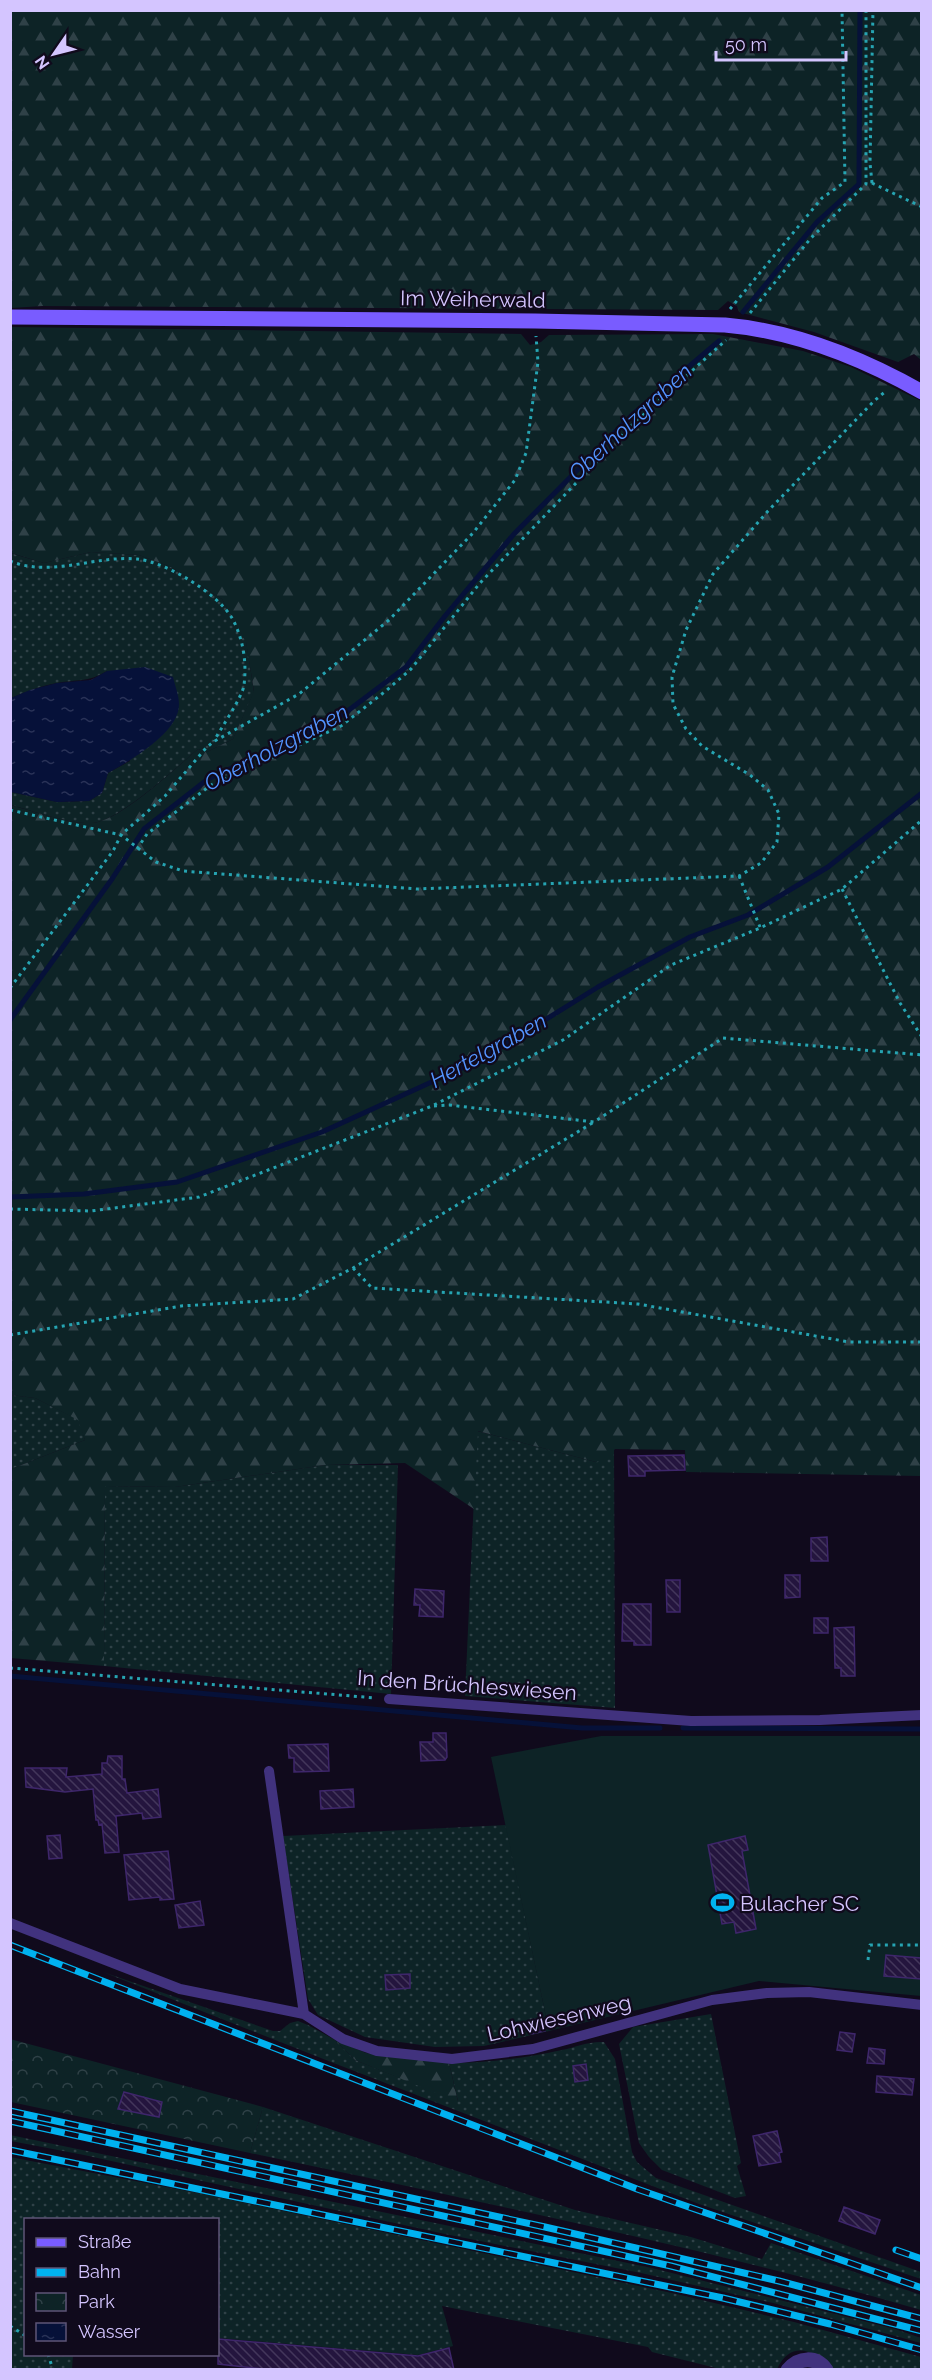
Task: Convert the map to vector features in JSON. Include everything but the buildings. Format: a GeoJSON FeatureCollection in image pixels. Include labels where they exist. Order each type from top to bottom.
{"type":"FeatureCollection","features":[{"type":"Feature","properties":{"kind":"street","name":"Im Weiherwald"},"geometry":{"type":"LineString","coordinates":[[10,317],[535,321],[741,326],[806,341],[856,359],[902,381],[921,393]]}},
{"type":"Feature","properties":{"kind":"street"},"geometry":{"type":"LineString","coordinates":[[788,2370],[799,2361],[807,2359],[816,2361],[826,2370]]}},
{"type":"Feature","properties":{"kind":"lane","name":"In den Brüchleswiesen"},"geometry":{"type":"LineString","coordinates":[[389,1699],[691,1721],[820,1720],[921,1715]]}},
{"type":"Feature","properties":{"kind":"lane"},"geometry":{"type":"LineString","coordinates":[[269,1771],[304,2014]]}},
{"type":"Feature","properties":{"kind":"lane","name":"Lohwiesenweg"},"geometry":{"type":"LineString","coordinates":[[10,1923],[180,1989],[304,2014],[343,2039],[376,2051],[452,2059],[533,2049],[712,2000],[767,1993],[809,1992],[921,2005]]}},
{"type":"Feature","properties":{"kind":"path"},"geometry":{"type":"LineString","coordinates":[[725,325],[731,306],[814,207],[822,198],[845,182],[842,10]]}},
{"type":"Feature","properties":{"kind":"path"},"geometry":{"type":"LineString","coordinates":[[866,10],[866,184]]}},
{"type":"Feature","properties":{"kind":"path"},"geometry":{"type":"LineString","coordinates":[[872,183],[870,163],[873,10]]}},
{"type":"Feature","properties":{"kind":"path"},"geometry":{"type":"LineString","coordinates":[[136,848],[147,834],[211,785],[342,726],[411,669],[480,583],[630,427],[741,326],[767,289],[811,238],[866,184],[872,183],[921,207]]}},
{"type":"Feature","properties":{"kind":"path"},"geometry":{"type":"LineString","coordinates":[[213,742],[299,694],[388,620],[473,533],[515,480],[526,453],[538,362],[535,321]]}},
{"type":"Feature","properties":{"kind":"path"},"geometry":{"type":"LineString","coordinates":[[10,810],[121,835],[156,862],[183,871],[417,889],[739,876],[761,863],[777,842],[779,814],[768,790],[750,775],[702,746],[686,729],[673,704],[672,677],[686,630],[713,574],[760,520],[874,401],[902,381]]}},
{"type":"Feature","properties":{"kind":"path"},"geometry":{"type":"LineString","coordinates":[[10,561],[35,568],[138,559],[170,569],[198,586],[231,616],[244,655],[244,687],[213,742],[165,796],[121,835],[113,851],[10,988]]}},
{"type":"Feature","properties":{"kind":"path"},"geometry":{"type":"LineString","coordinates":[[10,1209],[91,1211],[199,1197],[432,1106],[563,1040],[671,965],[760,928],[842,889],[921,820]]}},
{"type":"Feature","properties":{"kind":"path"},"geometry":{"type":"LineString","coordinates":[[739,876],[760,928]]}},
{"type":"Feature","properties":{"kind":"path"},"geometry":{"type":"LineString","coordinates":[[842,889],[900,1003],[921,1037]]}},
{"type":"Feature","properties":{"kind":"path"},"geometry":{"type":"LineString","coordinates":[[10,1335],[180,1306],[293,1299],[353,1268],[594,1122],[723,1038],[921,1055]]}},
{"type":"Feature","properties":{"kind":"path"},"geometry":{"type":"LineString","coordinates":[[432,1106],[450,1105],[594,1122]]}},
{"type":"Feature","properties":{"kind":"path"},"geometry":{"type":"LineString","coordinates":[[353,1268],[372,1288],[638,1304],[849,1342],[921,1342]]}},
{"type":"Feature","properties":{"kind":"path","name":"In den Brüchleswiesen"},"geometry":{"type":"LineString","coordinates":[[10,1668],[389,1699]]}},
{"type":"Feature","properties":{"kind":"path"},"geometry":{"type":"LineString","coordinates":[[868,1960],[870,1945],[921,1945]]}},
{"type":"Feature","properties":{"kind":"path"},"geometry":{"type":"LineString","coordinates":[[10,2326],[24,2335]]}},
{"type":"Feature","properties":{"kind":"green space"},"geometry":{"type":"Polygon","coordinates":[[[11,10],[921,11],[921,360],[914,354],[898,362],[814,332],[739,312],[737,306],[728,301],[718,310],[42,306],[11,308],[11,10]]]}},
{"type":"Feature","properties":{"kind":"green space"},"geometry":{"type":"Polygon","coordinates":[[[11,327],[521,334],[530,345],[541,342],[549,335],[713,334],[803,351],[851,367],[921,401],[921,1476],[686,1472],[685,1450],[615,1449],[608,1458],[596,1462],[478,1431],[474,1509],[405,1463],[325,1465],[175,1487],[105,1486],[104,1666],[11,1658],[11,1469],[85,1440],[78,1420],[35,1398],[11,1395],[10,805],[51,817],[83,823],[92,823],[117,814],[198,749],[207,752],[233,739],[254,691],[246,642],[222,599],[171,567],[139,555],[91,552],[44,563],[11,553],[11,327]]]}},
{"type":"Feature","properties":{"kind":"green space"},"geometry":{"type":"Polygon","coordinates":[[[91,552],[139,555],[171,567],[222,599],[246,641],[254,692],[233,739],[207,752],[198,749],[117,814],[92,823],[83,823],[11,805],[11,792],[57,802],[89,801],[102,793],[108,773],[130,761],[107,671],[88,679],[57,683],[11,698],[10,553],[44,563],[91,552]]]}},
{"type":"Feature","properties":{"kind":"green space"},"geometry":{"type":"Polygon","coordinates":[[[11,1395],[35,1398],[79,1420],[85,1440],[11,1469],[11,1395]]]}},
{"type":"Feature","properties":{"kind":"green space"},"geometry":{"type":"Polygon","coordinates":[[[477,1431],[596,1462],[614,1449],[615,1708],[465,1696],[477,1431]]]}},
{"type":"Feature","properties":{"kind":"green space"},"geometry":{"type":"Polygon","coordinates":[[[325,1465],[398,1465],[391,1694],[104,1666],[105,1486],[175,1487],[325,1465]]]}},
{"type":"Feature","properties":{"kind":"green space","name":"Bulacher SC"},"geometry":{"type":"Polygon","coordinates":[[[601,1736],[921,1736],[921,1996],[759,1981],[549,2031],[491,1757],[601,1736]]]}},
{"type":"Feature","properties":{"kind":"green space"},"geometry":{"type":"Polygon","coordinates":[[[506,1825],[549,2031],[484,2046],[435,2047],[365,2037],[318,2015],[308,1999],[283,1836],[506,1825]]]}},
{"type":"Feature","properties":{"kind":"green space"},"geometry":{"type":"Polygon","coordinates":[[[103,1972],[273,2031],[280,2031],[290,2023],[298,2021],[335,2040],[355,2060],[458,2101],[449,2063],[520,2058],[588,2043],[604,2042],[615,2059],[632,2152],[637,2162],[656,2178],[921,2272],[921,2279],[699,2204],[103,1972]]]}},
{"type":"Feature","properties":{"kind":"green space"},"geometry":{"type":"Polygon","coordinates":[[[711,2014],[741,2163],[737,2166],[746,2196],[735,2198],[662,2170],[649,2157],[639,2143],[619,2044],[633,2027],[711,2014]]]}},
{"type":"Feature","properties":{"kind":"green space"},"geometry":{"type":"Polygon","coordinates":[[[10,2039],[263,2107],[250,2153],[11,2102],[10,2039]]]}},
{"type":"Feature","properties":{"kind":"green space"},"geometry":{"type":"Polygon","coordinates":[[[335,2040],[366,2053],[449,2063],[458,2102],[355,2060],[335,2040]]]}},
{"type":"Feature","properties":{"kind":"green space"},"geometry":{"type":"Polygon","coordinates":[[[263,2107],[575,2210],[691,2237],[762,2259],[771,2243],[921,2295],[921,2310],[671,2245],[250,2153],[263,2107]]]}},
{"type":"Feature","properties":{"kind":"green space"},"geometry":{"type":"Polygon","coordinates":[[[10,2135],[652,2268],[895,2329],[921,2338],[921,2343],[773,2303],[641,2273],[445,2234],[11,2141],[10,2135]]]}},
{"type":"Feature","properties":{"kind":"green space"},"geometry":{"type":"Polygon","coordinates":[[[10,2157],[208,2195],[672,2293],[794,2322],[921,2357],[921,2369],[833,2369],[811,2353],[796,2351],[789,2354],[777,2369],[720,2369],[652,2352],[648,2347],[442,2306],[453,2346],[418,2355],[219,2338],[219,2218],[24,2218],[24,2356],[73,2356],[72,2369],[11,2369],[10,2157]]]}},
{"type":"Feature","properties":{"kind":"water"},"geometry":{"type":"Polygon","coordinates":[[[145,667],[173,677],[179,701],[177,715],[163,735],[129,761],[108,773],[102,793],[89,801],[57,802],[11,792],[11,698],[57,683],[91,680],[107,671],[145,667]]]}},
{"type":"Feature","properties":{"kind":"waterway","name":"Oberholzgraben"},"geometry":{"type":"LineString","coordinates":[[743,312],[817,222],[859,184],[860,10]]}},
{"type":"Feature","properties":{"kind":"waterway","name":"Oberholzgraben"},"geometry":{"type":"LineString","coordinates":[[10,1020],[112,879],[144,829],[208,779],[337,719],[406,667],[445,616],[514,534],[631,416],[719,341]]}},
{"type":"Feature","properties":{"kind":"waterway","name":"Hertelgraben"},"geometry":{"type":"LineString","coordinates":[[10,1197],[84,1194],[177,1182],[322,1132],[482,1059],[598,987],[690,937],[748,915],[828,867],[922,793]]}},
{"type":"Feature","properties":{"kind":"waterway"},"geometry":{"type":"LineString","coordinates":[[10,1676],[582,1728],[660,1728]]}},
{"type":"Feature","properties":{"kind":"waterway"},"geometry":{"type":"LineString","coordinates":[[683,1728],[922,1729]]}},
{"type":"Feature","properties":{"kind":"railway"},"geometry":{"type":"LineString","coordinates":[[10,1945],[637,2189],[922,2288]]}},
{"type":"Feature","properties":{"kind":"railway"},"geometry":{"type":"LineString","coordinates":[[10,2111],[545,2227],[779,2281],[922,2319]]}},
{"type":"Feature","properties":{"kind":"railway"},"geometry":{"type":"LineString","coordinates":[[10,2121],[671,2266],[922,2331]]}},
{"type":"Feature","properties":{"kind":"railway"},"geometry":{"type":"LineString","coordinates":[[10,2150],[723,2298],[830,2324],[922,2350]]}},
{"type":"Feature","properties":{"kind":"railway"},"geometry":{"type":"LineString","coordinates":[[896,2250],[922,2259]]}},
{"type":"Feature","properties":{"kind":"place","name":"Bulacher SC"},"geometry":{"type":"Point","coordinates":[722,1903]}}]}
